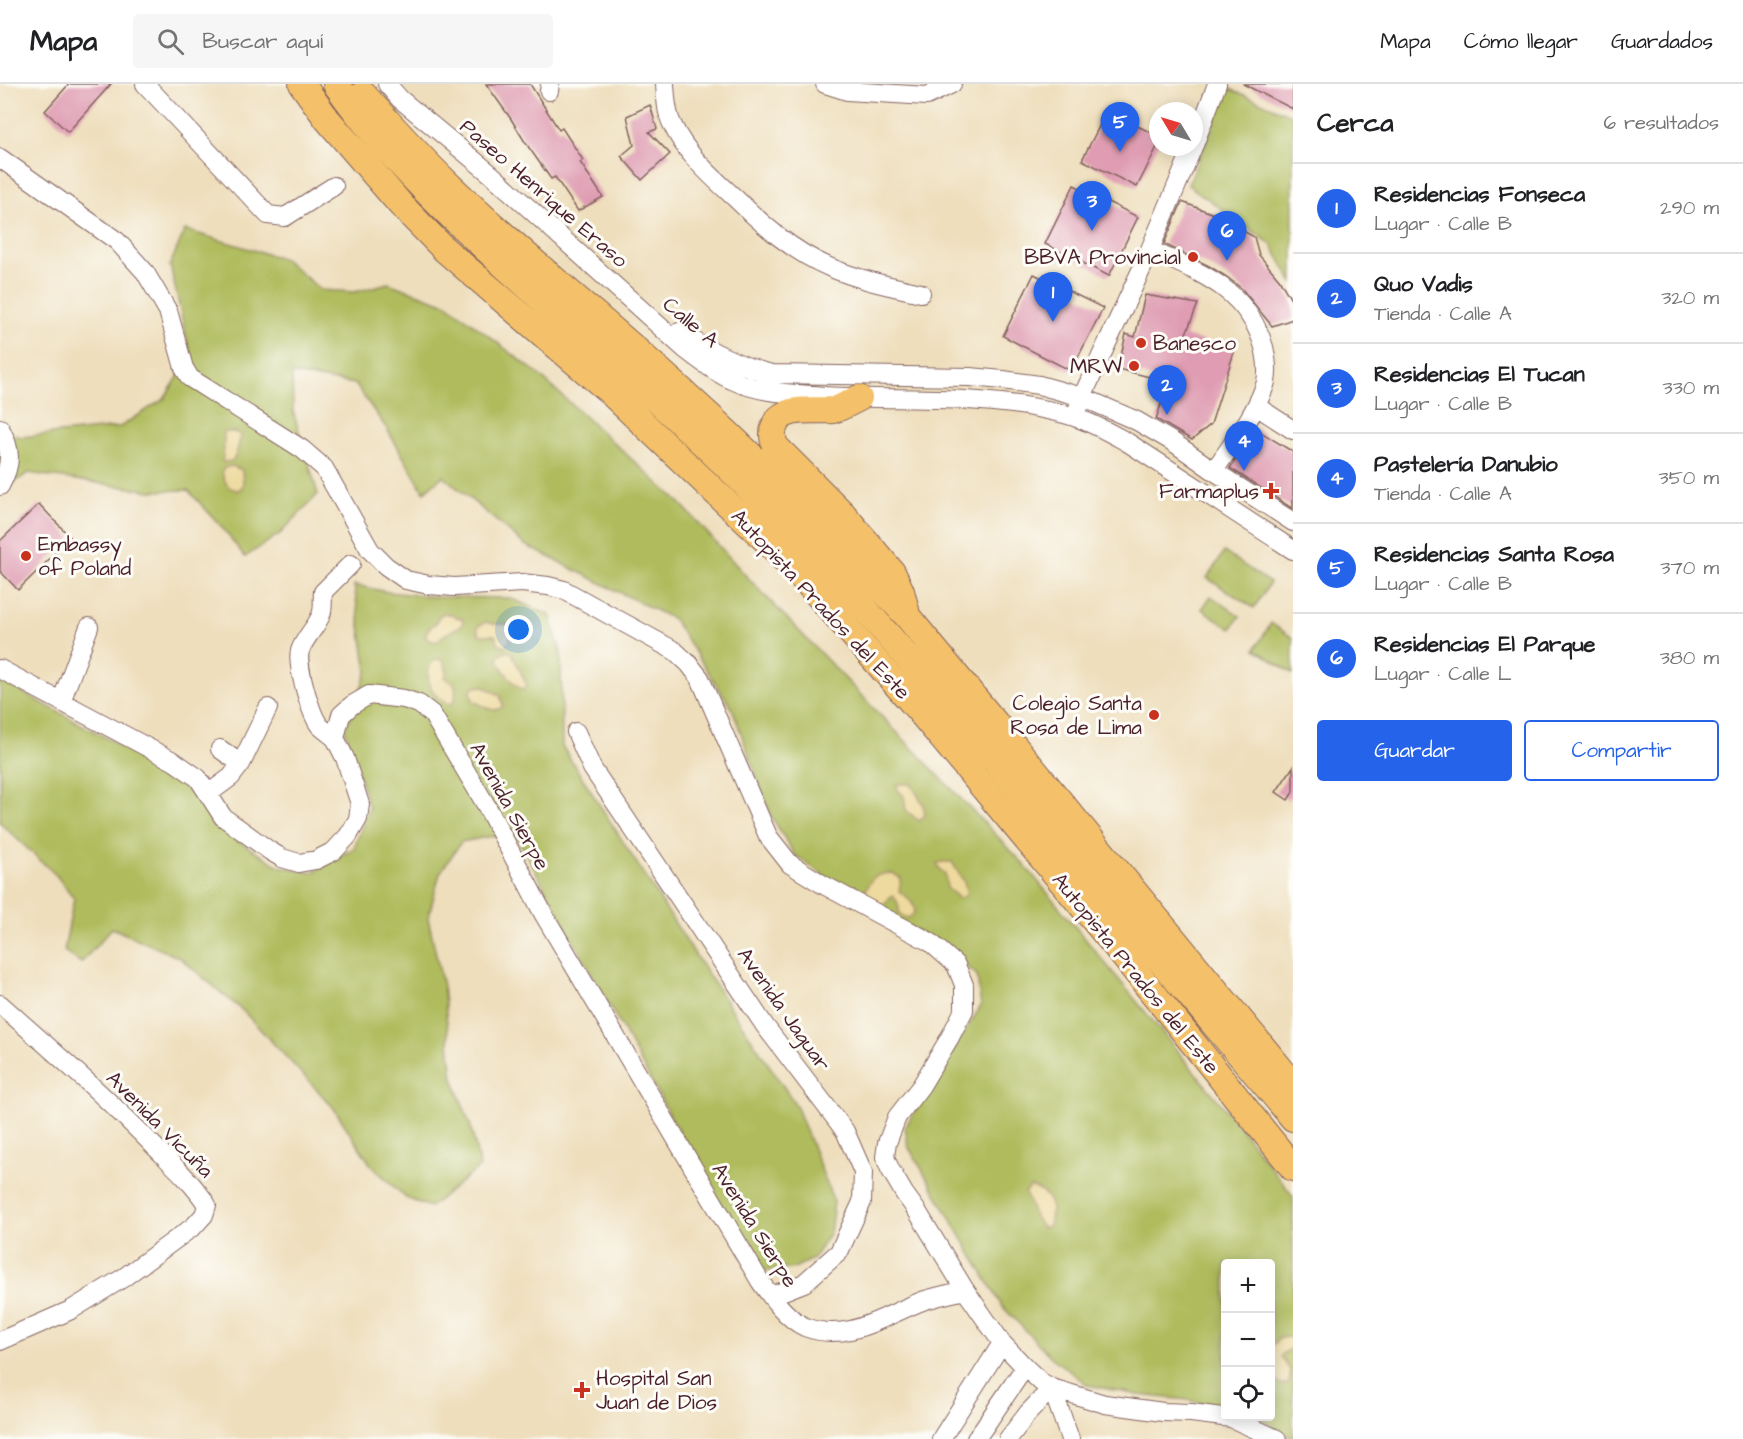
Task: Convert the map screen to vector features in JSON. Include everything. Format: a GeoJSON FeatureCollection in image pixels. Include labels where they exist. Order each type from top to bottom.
{"type":"FeatureCollection","features":[{"type":"Feature","properties":{"kind":"highway","name":"Autopista Prados del Este"},"geometry":{"type":"LineString","coordinates":[[302,84],[327,119],[401,205],[445,250],[610,392],[769,543],[811,587],[916,707],[1113,943],[1293,1168]]}},
{"type":"Feature","properties":{"kind":"highway","name":"Autopista Prados del Este"},"geometry":{"type":"LineString","coordinates":[[336,84],[382,143],[470,236],[624,370],[828,567],[935,689],[1293,1118]]}},
{"type":"Feature","properties":{"kind":"highway"},"geometry":{"type":"LineString","coordinates":[[356,84],[386,120],[448,184],[692,400],[785,489],[907,616],[1293,1084]]}},
{"type":"Feature","properties":{"kind":"highway"},"geometry":{"type":"LineString","coordinates":[[859,398],[835,410],[787,413],[776,421],[772,434],[773,440],[775,446],[844,515],[892,572],[901,591],[907,616]]}},
{"type":"Feature","properties":{"kind":"street"},"geometry":{"type":"LineString","coordinates":[[145,84],[268,215],[285,217],[334,186]]}},
{"type":"Feature","properties":{"kind":"street","name":"Paseo Henrique Eraso"},"geometry":{"type":"LineString","coordinates":[[387,84],[400,99],[492,175],[644,312]]}},
{"type":"Feature","properties":{"kind":"street"},"geometry":{"type":"LineString","coordinates":[[665,84],[671,123],[687,150],[781,240],[803,254],[857,279],[921,293]]}},
{"type":"Feature","properties":{"kind":"street"},"geometry":{"type":"LineString","coordinates":[[825,84],[847,91],[927,96],[952,84]]}},
{"type":"Feature","properties":{"kind":"street"},"geometry":{"type":"LineString","coordinates":[[1203,122],[1217,84]]}},
{"type":"Feature","properties":{"kind":"street"},"geometry":{"type":"LineString","coordinates":[[1075,418],[1082,397],[1150,250],[1190,156]]}},
{"type":"Feature","properties":{"kind":"street"},"geometry":{"type":"LineString","coordinates":[[0,158],[117,241],[145,272],[168,311],[184,368],[190,378],[302,449],[324,468],[370,550],[386,566],[406,580],[429,585],[454,587],[522,583],[564,590],[675,651],[689,663],[700,678],[768,837],[790,864],[822,884],[930,942],[956,965],[964,985],[964,1010],[921,1086],[897,1117],[886,1143],[885,1157],[904,1193],[1002,1343],[1041,1382],[1052,1388],[1105,1404],[1231,1418],[1277,1439]]}},
{"type":"Feature","properties":{"kind":"street"},"geometry":{"type":"LineString","coordinates":[[1150,250],[1211,279],[1233,296],[1249,313],[1259,331],[1265,351],[1267,375],[1265,386],[1256,406],[1214,471]]}},
{"type":"Feature","properties":{"kind":"street","name":"Calle A"},"geometry":{"type":"LineString","coordinates":[[644,312],[711,351],[752,369],[772,374],[1003,380],[1039,385],[1082,397],[1137,421],[1173,442],[1293,522]]}},
{"type":"Feature","properties":{"kind":"street","name":"Calle A"},"geometry":{"type":"LineString","coordinates":[[644,312],[686,350],[715,372],[731,380],[766,391],[859,398],[992,401],[1058,412],[1098,426],[1127,442],[1293,550]]}},
{"type":"Feature","properties":{"kind":"street"},"geometry":{"type":"LineString","coordinates":[[1256,406],[1293,430]]}},
{"type":"Feature","properties":{"kind":"street"},"geometry":{"type":"LineString","coordinates":[[0,428],[8,442],[9,470],[0,486]]}},
{"type":"Feature","properties":{"kind":"street"},"geometry":{"type":"LineString","coordinates":[[0,669],[175,762],[198,778],[223,817],[276,854],[299,863],[316,860],[334,851],[348,836],[358,819],[360,804],[345,758],[335,738],[320,726],[314,716],[298,660],[305,640],[321,618],[323,592],[351,564]]}},
{"type":"Feature","properties":{"kind":"street"},"geometry":{"type":"LineString","coordinates":[[62,702],[89,627]]}},
{"type":"Feature","properties":{"kind":"street","name":"Avenida Sierpe"},"geometry":{"type":"LineString","coordinates":[[335,738],[341,716],[352,705],[369,695],[404,699],[418,704],[432,714],[486,805],[544,915],[754,1271],[779,1308],[804,1327],[846,1332],[881,1320],[924,1300],[966,1290]]}},
{"type":"Feature","properties":{"kind":"street"},"geometry":{"type":"LineString","coordinates":[[208,794],[231,777],[241,764],[268,708]]}},
{"type":"Feature","properties":{"kind":"street","name":"Avenida Jaguar"},"geometry":{"type":"LineString","coordinates":[[576,732],[592,768],[765,1026],[845,1131],[863,1172],[862,1202],[839,1252],[804,1283],[771,1296]]}},
{"type":"Feature","properties":{"kind":"street"},"geometry":{"type":"LineString","coordinates":[[220,749],[241,764]]}},
{"type":"Feature","properties":{"kind":"street","name":"Avenida Vicuña"},"geometry":{"type":"LineString","coordinates":[[0,1004],[122,1113],[200,1194],[207,1205],[204,1215],[194,1226],[123,1278],[71,1310],[0,1341]]}},
{"type":"Feature","properties":{"kind":"street"},"geometry":{"type":"LineString","coordinates":[[941,1439],[1002,1343]]}},
{"type":"Feature","properties":{"kind":"street"},"geometry":{"type":"LineString","coordinates":[[976,1439],[1025,1367]]}},
{"type":"Feature","properties":{"kind":"street"},"geometry":{"type":"LineString","coordinates":[[1008,1439],[1028,1413],[1052,1388]]}},
{"type":"Feature","properties":{"kind":"street"},"geometry":{"type":"LineString","coordinates":[[1052,1388],[1070,1439]]}},
{"type":"Feature","properties":{"kind":"green space"},"geometry":{"type":"Polygon","coordinates":[[[1228,88],[1293,116],[1293,283],[1271,244],[1188,185],[1200,156],[1203,156],[1203,149],[1228,88]]]}},
{"type":"Feature","properties":{"kind":"green space"},"geometry":{"type":"Polygon","coordinates":[[[185,230],[284,259],[321,290],[355,292],[388,283],[447,304],[537,373],[681,504],[748,578],[1022,862],[1231,1116],[1293,1196],[1293,1438],[1263,1421],[1275,1421],[1275,1259],[1221,1259],[1221,1408],[1188,1400],[1139,1395],[1088,1385],[1051,1357],[1002,1306],[908,1146],[905,1127],[981,1006],[977,975],[932,939],[857,899],[794,854],[770,814],[732,708],[673,619],[525,545],[443,476],[424,492],[387,429],[355,384],[292,374],[293,411],[318,494],[281,533],[245,557],[221,526],[188,490],[151,491],[29,473],[0,490],[0,430],[21,437],[120,427],[164,399],[191,357],[170,265],[185,230]]]}},
{"type":"Feature","properties":{"kind":"green space"},"geometry":{"type":"Polygon","coordinates":[[[1224,552],[1270,583],[1254,608],[1207,578],[1224,552]]]}},
{"type":"Feature","properties":{"kind":"green space"},"geometry":{"type":"Polygon","coordinates":[[[354,585],[388,592],[436,597],[510,598],[550,615],[561,653],[562,746],[701,964],[796,1105],[834,1202],[830,1233],[813,1259],[794,1268],[756,1272],[514,832],[461,842],[440,873],[428,918],[443,986],[453,1078],[471,1127],[480,1167],[430,1207],[406,1198],[371,1165],[333,1107],[244,1012],[180,958],[112,928],[81,963],[64,951],[74,898],[56,875],[0,823],[0,680],[189,783],[216,827],[279,866],[312,873],[354,848],[369,808],[345,730],[367,672],[354,585]]]}},
{"type":"Feature","properties":{"kind":"green space"},"geometry":{"type":"Polygon","coordinates":[[[1211,596],[1240,616],[1231,629],[1202,609],[1211,596]]]}},
{"type":"Feature","properties":{"kind":"green space"},"geometry":{"type":"Polygon","coordinates":[[[1271,623],[1293,638],[1293,674],[1255,649],[1271,623]]]}},
{"type":"Feature","properties":{"kind":"sand"},"geometry":{"type":"Polygon","coordinates":[[[224,432],[241,435],[236,455],[232,461],[222,462],[224,432]]]}},
{"type":"Feature","properties":{"kind":"sand"},"geometry":{"type":"Polygon","coordinates":[[[232,466],[242,470],[243,485],[239,490],[229,487],[222,473],[224,468],[232,466]]]}},
{"type":"Feature","properties":{"kind":"sand"},"geometry":{"type":"Polygon","coordinates":[[[444,613],[463,619],[462,625],[436,642],[429,640],[425,636],[429,628],[444,613]]]}},
{"type":"Feature","properties":{"kind":"sand"},"geometry":{"type":"Polygon","coordinates":[[[486,622],[510,625],[510,641],[504,646],[498,643],[495,635],[478,633],[478,626],[486,622]]]}},
{"type":"Feature","properties":{"kind":"sand"},"geometry":{"type":"Polygon","coordinates":[[[505,652],[511,652],[527,685],[523,690],[507,676],[497,658],[505,652]]]}},
{"type":"Feature","properties":{"kind":"sand"},"geometry":{"type":"Polygon","coordinates":[[[436,659],[443,660],[447,672],[445,677],[454,683],[456,694],[452,704],[439,698],[430,686],[429,671],[436,659]]]}},
{"type":"Feature","properties":{"kind":"sand"},"geometry":{"type":"Polygon","coordinates":[[[482,686],[500,695],[503,706],[500,709],[485,707],[473,701],[472,688],[482,686]]]}},
{"type":"Feature","properties":{"kind":"sand"},"geometry":{"type":"Polygon","coordinates":[[[911,784],[923,804],[925,815],[919,821],[906,810],[904,796],[896,785],[911,784]]]}},
{"type":"Feature","properties":{"kind":"sand"},"geometry":{"type":"Polygon","coordinates":[[[952,862],[964,882],[967,893],[960,899],[947,888],[945,874],[937,863],[952,862]]]}},
{"type":"Feature","properties":{"kind":"sand"},"geometry":{"type":"Polygon","coordinates":[[[891,873],[901,878],[899,891],[915,908],[909,918],[900,914],[894,896],[890,897],[885,904],[875,906],[865,892],[874,877],[891,873]]]}},
{"type":"Feature","properties":{"kind":"sand"},"geometry":{"type":"Polygon","coordinates":[[[1031,1187],[1043,1193],[1049,1201],[1051,1212],[1049,1226],[1042,1228],[1035,1217],[1025,1193],[1031,1187]]]}},
{"type":"Feature","properties":{"kind":"sand"},"geometry":{"type":"Polygon","coordinates":[[[1280,1338],[1293,1338],[1293,1348],[1283,1353],[1281,1357],[1289,1369],[1288,1384],[1275,1381],[1275,1342],[1280,1338]]]}},
{"type":"Feature","properties":{"kind":"building"},"geometry":{"type":"Polygon","coordinates":[[[69,84],[111,84],[68,132],[45,111],[69,84]]]}},
{"type":"Feature","properties":{"kind":"building"},"geometry":{"type":"Polygon","coordinates":[[[486,84],[530,84],[559,130],[562,128],[583,160],[580,162],[603,197],[578,211],[555,177],[551,179],[486,84]]]}},
{"type":"Feature","properties":{"kind":"building"},"geometry":{"type":"Polygon","coordinates":[[[1243,84],[1293,84],[1293,109],[1243,84]]]}},
{"type":"Feature","properties":{"kind":"building"},"geometry":{"type":"Polygon","coordinates":[[[650,105],[657,129],[649,132],[670,154],[642,180],[621,156],[634,145],[627,116],[650,105]]]}},
{"type":"Feature","properties":{"kind":"building"},"geometry":{"type":"Polygon","coordinates":[[[1107,111],[1149,132],[1149,156],[1152,156],[1137,187],[1082,160],[1107,111]]]}},
{"type":"Feature","properties":{"kind":"building"},"geometry":{"type":"Polygon","coordinates":[[[1074,185],[1138,217],[1109,276],[1045,244],[1074,185]]]}},
{"type":"Feature","properties":{"kind":"building"},"geometry":{"type":"Polygon","coordinates":[[[1182,202],[1214,214],[1254,237],[1259,255],[1279,279],[1293,303],[1293,319],[1272,326],[1242,289],[1227,277],[1164,244],[1182,202]]]}},
{"type":"Feature","properties":{"kind":"building"},"geometry":{"type":"Polygon","coordinates":[[[1034,274],[1103,308],[1071,371],[1003,336],[1034,274]]]}},
{"type":"Feature","properties":{"kind":"building"},"geometry":{"type":"Polygon","coordinates":[[[1145,295],[1198,304],[1185,336],[1235,349],[1211,424],[1192,440],[1156,419],[1169,382],[1118,369],[1126,334],[1135,337],[1145,295]]]}},
{"type":"Feature","properties":{"kind":"building"},"geometry":{"type":"Polygon","coordinates":[[[1256,429],[1293,452],[1293,509],[1230,468],[1256,429]]]}},
{"type":"Feature","properties":{"kind":"building","name":"Embassy of Poland"},"geometry":{"type":"Polygon","coordinates":[[[39,504],[71,538],[18,590],[0,571],[0,541],[39,504]]]}},
{"type":"Feature","properties":{"kind":"building"},"geometry":{"type":"Polygon","coordinates":[[[1293,767],[1293,792],[1288,800],[1276,792],[1293,767]]]}},
{"type":"Feature","properties":{"kind":"place","name":"Residencias Santa Rosa"},"geometry":{"type":"Point","coordinates":[1120,152]}},
{"type":"Feature","properties":{"kind":"place","name":"Residencias El Tucan"},"geometry":{"type":"Point","coordinates":[1092,231]}},
{"type":"Feature","properties":{"kind":"place","name":"BBVA Provincial"},"geometry":{"type":"Point","coordinates":[1193,257]}},
{"type":"Feature","properties":{"kind":"place","name":"Residencias El Parque"},"geometry":{"type":"Point","coordinates":[1227,261]}},
{"type":"Feature","properties":{"kind":"place","name":"Residencias Fonseca"},"geometry":{"type":"Point","coordinates":[1053,322]}},
{"type":"Feature","properties":{"kind":"place","name":"Banesco"},"geometry":{"type":"Point","coordinates":[1141,343]}},
{"type":"Feature","properties":{"kind":"place","name":"MRW"},"geometry":{"type":"Point","coordinates":[1134,366]}},
{"type":"Feature","properties":{"kind":"place","name":"Quo Vadis"},"geometry":{"type":"Point","coordinates":[1167,415]}},
{"type":"Feature","properties":{"kind":"place","name":"Pastelería Danubio"},"geometry":{"type":"Point","coordinates":[1244,471]}},
{"type":"Feature","properties":{"kind":"place","name":"Farmaplus"},"geometry":{"type":"Point","coordinates":[1271,491]}},
{"type":"Feature","properties":{"kind":"place","name":"Embassy of Poland"},"geometry":{"type":"Point","coordinates":[26,556]}},
{"type":"Feature","properties":{"kind":"place","name":"Colegio Santa Rosa de Lima"},"geometry":{"type":"Point","coordinates":[1154,715]}},
{"type":"Feature","properties":{"kind":"place","name":"Hospital San Juan de Dios"},"geometry":{"type":"Point","coordinates":[582,1390]}}]}
